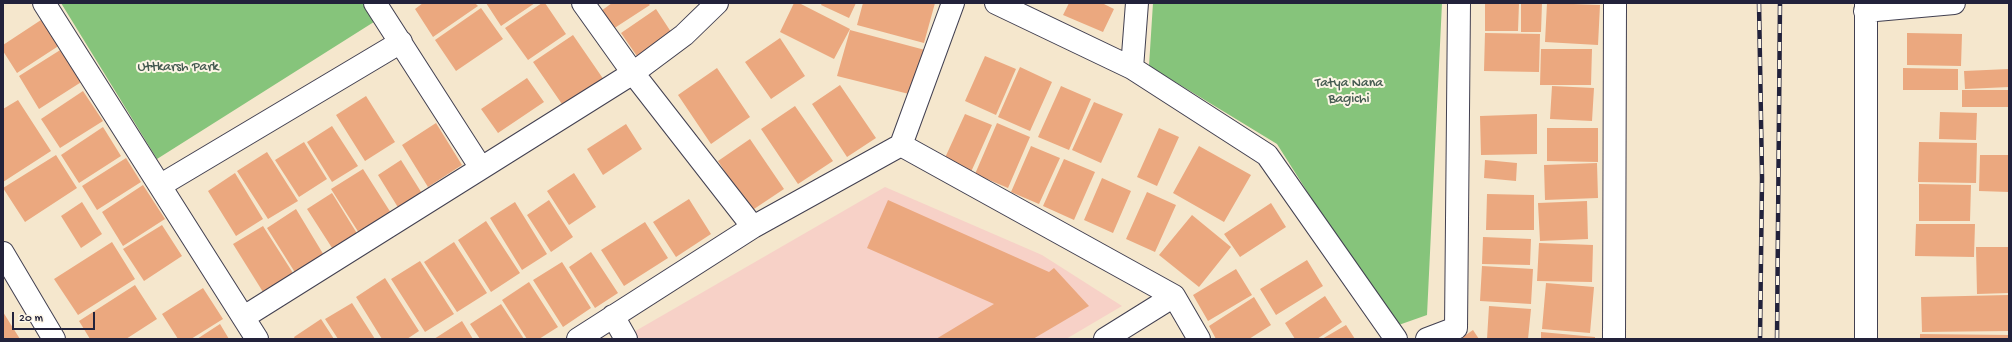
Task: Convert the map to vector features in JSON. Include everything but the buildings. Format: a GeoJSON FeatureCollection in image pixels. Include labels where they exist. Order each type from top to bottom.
{"type":"FeatureCollection","features":[{"type":"Feature","properties":{"kind":"street"},"geometry":{"type":"LineString","coordinates":[[44,3],[161,185],[257,339]]}},
{"type":"Feature","properties":{"kind":"street"},"geometry":{"type":"LineString","coordinates":[[375,3],[482,168]]}},
{"type":"Feature","properties":{"kind":"street"},"geometry":{"type":"LineString","coordinates":[[583,3],[633,73],[753,227]]}},
{"type":"Feature","properties":{"kind":"street"},"geometry":{"type":"LineString","coordinates":[[244,317],[633,73],[684,34],[717,3]]}},
{"type":"Feature","properties":{"kind":"street"},"geometry":{"type":"LineString","coordinates":[[578,339],[753,227],[901,145],[953,3]]}},
{"type":"Feature","properties":{"kind":"street"},"geometry":{"type":"LineString","coordinates":[[996,3],[1132,68],[1267,155],[1396,339]]}},
{"type":"Feature","properties":{"kind":"street"},"geometry":{"type":"LineString","coordinates":[[1132,68],[1137,3]]}},
{"type":"Feature","properties":{"kind":"street"},"geometry":{"type":"LineString","coordinates":[[1427,339],[1456,328],[1459,3]]}},
{"type":"Feature","properties":{"kind":"street"},"geometry":{"type":"LineString","coordinates":[[1614,339],[1615,3]]}},
{"type":"Feature","properties":{"kind":"street"},"geometry":{"type":"LineString","coordinates":[[1866,339],[1865,7],[1954,3]]}},
{"type":"Feature","properties":{"kind":"street"},"geometry":{"type":"LineString","coordinates":[[161,185],[401,42]]}},
{"type":"Feature","properties":{"kind":"street"},"geometry":{"type":"LineString","coordinates":[[901,145],[1174,296],[1199,339]]}},
{"type":"Feature","properties":{"kind":"street"},"geometry":{"type":"LineString","coordinates":[[3,253],[54,339]]}},
{"type":"Feature","properties":{"kind":"street"},"geometry":{"type":"LineString","coordinates":[[1105,339],[1174,296]]}},
{"type":"Feature","properties":{"kind":"street"},"geometry":{"type":"LineString","coordinates":[[613,316],[626,339]]}},
{"type":"Feature","properties":{"kind":"shaded area"},"geometry":{"type":"Polygon","coordinates":[[[885,187],[1042,255],[1122,306],[1066,339],[636,339],[632,333],[885,187]]]}},
{"type":"Feature","properties":{"kind":"green space","name":"Uttkarsh Park"},"geometry":{"type":"Polygon","coordinates":[[[61,3],[365,3],[377,20],[157,159],[61,3]]]}},
{"type":"Feature","properties":{"kind":"green space","name":"Tatya Nana Bagichi"},"geometry":{"type":"Polygon","coordinates":[[[1153,3],[1442,3],[1427,315],[1393,327],[1277,144],[1149,66],[1153,3]]]}},
{"type":"Feature","properties":{"kind":"railway"},"geometry":{"type":"LineString","coordinates":[[1759,3],[1762,178],[1760,339]]}},
{"type":"Feature","properties":{"kind":"railway"},"geometry":{"type":"LineString","coordinates":[[1777,339],[1780,3]]}}]}
